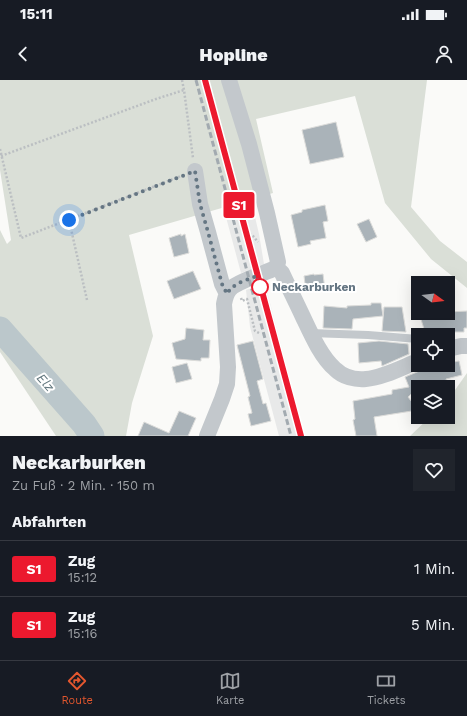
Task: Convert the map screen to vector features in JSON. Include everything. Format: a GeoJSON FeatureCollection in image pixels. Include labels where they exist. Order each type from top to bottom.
{"type":"FeatureCollection","features":[{"type":"Feature","properties":{"kind":"street"},"geometry":{"type":"LineString","coordinates":[[207,436],[227,384],[228,367],[224,304],[229,289],[236,284],[271,270],[276,267],[278,262],[249,144],[229,80]]}},
{"type":"Feature","properties":{"kind":"street"},"geometry":{"type":"LineString","coordinates":[[195,171],[200,204],[222,284],[227,294]]}},
{"type":"Feature","properties":{"kind":"street"},"geometry":{"type":"LineString","coordinates":[[276,267],[282,273],[310,333],[322,354],[334,369],[345,376],[355,379],[367,379],[378,377],[411,364]]}},
{"type":"Feature","properties":{"kind":"street"},"geometry":{"type":"LineString","coordinates":[[455,347],[467,345]]}},
{"type":"Feature","properties":{"kind":"lane"},"geometry":{"type":"LineString","coordinates":[[310,333],[411,338]]}},
{"type":"Feature","properties":{"kind":"lane"},"geometry":{"type":"LineString","coordinates":[[455,343],[467,345]]}},
{"type":"Feature","properties":{"kind":"path"},"geometry":{"type":"LineString","coordinates":[[0,149],[21,238],[195,171],[182,80]]}},
{"type":"Feature","properties":{"kind":"path"},"geometry":{"type":"LineString","coordinates":[[1,156],[184,90]]}},
{"type":"Feature","properties":{"kind":"path"},"geometry":{"type":"LineString","coordinates":[[69,220],[87,300]]}},
{"type":"Feature","properties":{"kind":"path"},"geometry":{"type":"LineString","coordinates":[[247,299],[255,331],[259,334]]}},
{"type":"Feature","properties":{"kind":"shaded area"},"geometry":{"type":"Polygon","coordinates":[[[0,80],[427,80],[411,207],[440,241],[467,262],[467,288],[455,278],[455,276],[452,276],[431,259],[385,203],[355,96],[256,119],[273,193],[129,235],[153,336],[132,403],[126,436],[56,436],[0,352],[0,230],[7,244],[11,240],[0,170],[0,80]]]}},
{"type":"Feature","properties":{"kind":"shaded area"},"geometry":{"type":"Polygon","coordinates":[[[212,165],[243,166],[259,234],[264,264],[241,273],[212,165]]]}},
{"type":"Feature","properties":{"kind":"shaded area"},"geometry":{"type":"Polygon","coordinates":[[[265,284],[305,436],[279,436],[250,327],[246,290],[265,284]]]}},
{"type":"Feature","properties":{"kind":"shaded area"},"geometry":{"type":"Polygon","coordinates":[[[467,373],[467,436],[410,436],[423,424],[455,424],[455,390],[467,373]]]}},
{"type":"Feature","properties":{"kind":"building"},"geometry":{"type":"Polygon","coordinates":[[[336,122],[344,157],[310,164],[302,130],[336,122]]]}},
{"type":"Feature","properties":{"kind":"building"},"geometry":{"type":"Polygon","coordinates":[[[325,205],[328,221],[323,222],[326,238],[310,241],[311,244],[298,247],[291,215],[302,212],[302,210],[325,205]]]}},
{"type":"Feature","properties":{"kind":"building"},"geometry":{"type":"Polygon","coordinates":[[[369,219],[377,237],[366,242],[357,224],[369,219]]]}},
{"type":"Feature","properties":{"kind":"building"},"geometry":{"type":"Polygon","coordinates":[[[181,234],[181,236],[185,234],[189,253],[174,257],[169,238],[181,234]]]}},
{"type":"Feature","properties":{"kind":"building"},"geometry":{"type":"Polygon","coordinates":[[[193,271],[201,289],[174,299],[167,281],[193,271]]]}},
{"type":"Feature","properties":{"kind":"building"},"geometry":{"type":"Polygon","coordinates":[[[323,274],[325,290],[306,292],[304,276],[323,274]]]}},
{"type":"Feature","properties":{"kind":"building"},"geometry":{"type":"Polygon","coordinates":[[[371,303],[381,303],[383,316],[353,319],[352,329],[323,328],[324,306],[347,308],[347,306],[371,305],[371,303]]]}},
{"type":"Feature","properties":{"kind":"building"},"geometry":{"type":"Polygon","coordinates":[[[384,307],[402,307],[406,332],[382,331],[384,307]]]}},
{"type":"Feature","properties":{"kind":"building"},"geometry":{"type":"Polygon","coordinates":[[[467,311],[467,328],[464,328],[464,332],[455,332],[455,328],[424,328],[421,320],[455,320],[455,312],[467,311]]]}},
{"type":"Feature","properties":{"kind":"building"},"geometry":{"type":"Polygon","coordinates":[[[186,328],[204,330],[203,340],[210,340],[209,358],[201,358],[201,361],[176,359],[172,343],[185,339],[186,328]]]}},
{"type":"Feature","properties":{"kind":"building"},"geometry":{"type":"Polygon","coordinates":[[[253,341],[263,379],[257,381],[263,404],[266,403],[271,421],[251,426],[248,414],[252,413],[248,397],[250,396],[237,345],[253,341]]]}},
{"type":"Feature","properties":{"kind":"building"},"geometry":{"type":"Polygon","coordinates":[[[379,341],[408,344],[409,354],[382,366],[381,361],[359,363],[358,343],[379,341]]]}},
{"type":"Feature","properties":{"kind":"building"},"geometry":{"type":"Polygon","coordinates":[[[459,361],[462,375],[446,380],[411,380],[411,394],[408,397],[411,401],[411,411],[374,417],[377,436],[356,436],[353,420],[355,419],[353,401],[392,394],[392,390],[409,387],[405,377],[417,372],[455,372],[455,362],[459,361]]]}},
{"type":"Feature","properties":{"kind":"building"},"geometry":{"type":"Polygon","coordinates":[[[187,363],[192,379],[176,383],[172,367],[187,363]]]}},
{"type":"Feature","properties":{"kind":"building"},"geometry":{"type":"Polygon","coordinates":[[[179,411],[196,418],[188,436],[138,436],[144,422],[169,433],[179,411]]]}},
{"type":"Feature","properties":{"kind":"waterway","name":"Elz"},"geometry":{"type":"LineString","coordinates":[[0,329],[84,424],[92,436]]}},
{"type":"Feature","properties":{"kind":"railway"},"geometry":{"type":"LineString","coordinates":[[196,80],[291,436]]}},
{"type":"Feature","properties":{"kind":"railway"},"geometry":{"type":"LineString","coordinates":[[205,80],[301,436]]}},
{"type":"Feature","properties":{"kind":"train","name":"S1"},"geometry":{"type":"LineString","coordinates":[[205,80],[301,436]]}},
{"type":"Feature","properties":{"kind":"place","name":"Neckarburken"},"geometry":{"type":"Point","coordinates":[260,287]}},
{"type":"Feature","properties":{"kind":"route"},"geometry":{"type":"LineString","coordinates":[[69,220],[195,171],[200,204],[222,284],[227,294],[229,289],[236,284],[257,276],[260,287]]}}]}
